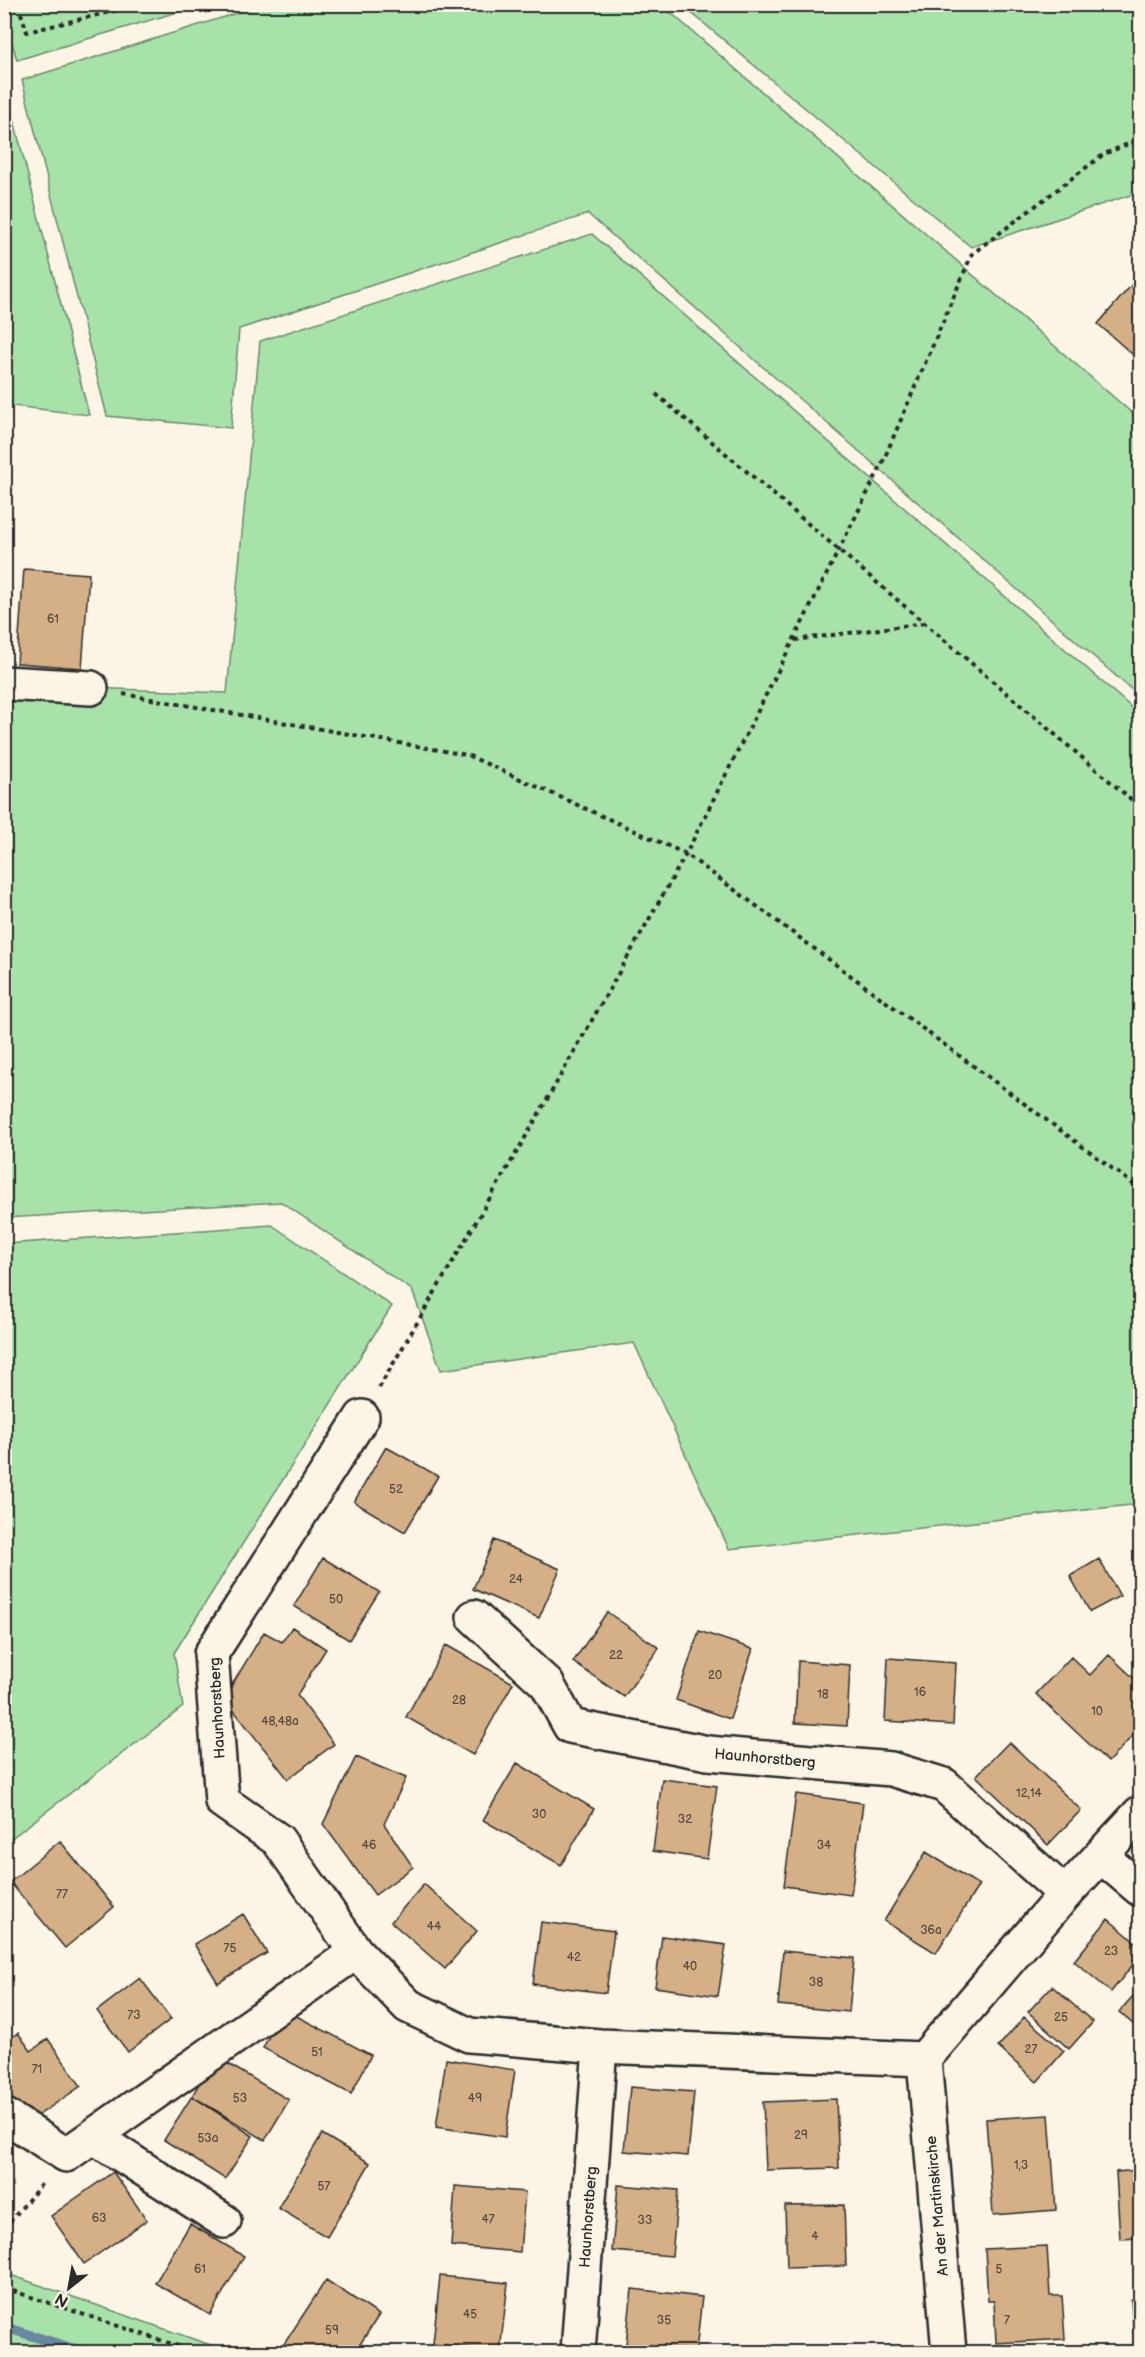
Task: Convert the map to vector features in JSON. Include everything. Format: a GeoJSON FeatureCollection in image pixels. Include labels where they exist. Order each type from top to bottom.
{"type":"FeatureCollection","features":[{"type":"Feature","properties":{"kind":"street"},"geometry":{"type":"LineString","coordinates":[[4,683],[91,688]]}},
{"type":"Feature","properties":{"kind":"street","name":"Haunhorstberg"},"geometry":{"type":"LineString","coordinates":[[362,1417],[211,1654],[222,1801],[278,1840],[356,1952],[408,2006],[469,2035],[600,2046],[924,2059]]}},
{"type":"Feature","properties":{"kind":"street","name":"Haunhorstberg"},"geometry":{"type":"LineString","coordinates":[[474,1617],[548,1684],[570,1726],[708,1753],[891,1769],[944,1785],[1065,1894]]}},
{"type":"Feature","properties":{"kind":"street"},"geometry":{"type":"LineString","coordinates":[[924,2059],[1065,1894],[1140,1813]]}},
{"type":"Feature","properties":{"kind":"street"},"geometry":{"type":"LineString","coordinates":[[1101,1856],[1140,1888]]}},
{"type":"Feature","properties":{"kind":"street"},"geometry":{"type":"LineString","coordinates":[[4,2115],[66,2155],[356,1952]]}},
{"type":"Feature","properties":{"kind":"street","name":"Haunhorstberg"},"geometry":{"type":"LineString","coordinates":[[578,2352],[600,2046]]}},
{"type":"Feature","properties":{"kind":"street","name":"An der Martinskirche"},"geometry":{"type":"LineString","coordinates":[[924,2059],[949,2352]]}},
{"type":"Feature","properties":{"kind":"street"},"geometry":{"type":"LineString","coordinates":[[94,2137],[224,2221]]}},
{"type":"Feature","properties":{"kind":"path"},"geometry":{"type":"LineString","coordinates":[[18,4],[27,32],[143,4]]}},
{"type":"Feature","properties":{"kind":"path"},"geometry":{"type":"LineString","coordinates":[[362,1417],[536,1119],[686,854],[881,466],[972,254],[1104,154],[1140,139]]}},
{"type":"Feature","properties":{"kind":"path"},"geometry":{"type":"LineString","coordinates":[[656,394],[841,549],[1140,807]]}},
{"type":"Feature","properties":{"kind":"path"},"geometry":{"type":"LineString","coordinates":[[795,640],[925,623]]}},
{"type":"Feature","properties":{"kind":"path"},"geometry":{"type":"LineString","coordinates":[[91,688],[467,755],[686,854],[1140,1188]]}},
{"type":"Feature","properties":{"kind":"path"},"geometry":{"type":"LineString","coordinates":[[4,2229],[66,2155]]}},
{"type":"Feature","properties":{"kind":"path"},"geometry":{"type":"LineString","coordinates":[[4,2288],[196,2352]]}},
{"type":"Feature","properties":{"kind":"green space"},"geometry":{"type":"Polygon","coordinates":[[[5,4],[201,5],[17,60],[5,19],[5,4]]]}},
{"type":"Feature","properties":{"kind":"green space"},"geometry":{"type":"Polygon","coordinates":[[[263,5],[575,5],[577,11],[602,5],[662,5],[1140,420],[1140,697],[588,214],[239,329],[231,428],[107,416],[22,80],[263,5]]]}},
{"type":"Feature","properties":{"kind":"green space"},"geometry":{"type":"Polygon","coordinates":[[[682,5],[1140,5],[1140,192],[971,247],[682,5]]]}},
{"type":"Feature","properties":{"kind":"green space"},"geometry":{"type":"Polygon","coordinates":[[[5,85],[89,415],[5,405],[5,85]]]}},
{"type":"Feature","properties":{"kind":"green space"},"geometry":{"type":"Polygon","coordinates":[[[592,234],[1140,715],[1140,1504],[729,1549],[634,1343],[441,1370],[412,1290],[281,1202],[5,1218],[5,685],[227,693],[260,341],[592,234]]]}},
{"type":"Feature","properties":{"kind":"green space"},"geometry":{"type":"Polygon","coordinates":[[[272,1225],[392,1306],[174,1653],[183,1707],[5,1843],[5,1244],[272,1225]]]}},
{"type":"Feature","properties":{"kind":"green space"},"geometry":{"type":"Polygon","coordinates":[[[5,2273],[216,2347],[226,2352],[5,2352],[5,2273]]]}},
{"type":"Feature","properties":{"kind":"building"},"geometry":{"type":"Polygon","coordinates":[[[1140,275],[1140,361],[1098,324],[1140,275]]]}},
{"type":"Feature","properties":{"kind":"building"},"geometry":{"type":"Polygon","coordinates":[[[24,569],[89,574],[82,668],[17,663],[24,569]]]}},
{"type":"Feature","properties":{"kind":"building"},"geometry":{"type":"Polygon","coordinates":[[[386,1447],[438,1476],[405,1532],[354,1502],[386,1447]]]}},
{"type":"Feature","properties":{"kind":"building"},"geometry":{"type":"Polygon","coordinates":[[[494,1540],[560,1569],[539,1618],[473,1589],[494,1540]]]}},
{"type":"Feature","properties":{"kind":"building"},"geometry":{"type":"Polygon","coordinates":[[[323,1558],[379,1592],[349,1640],[294,1606],[323,1558]]]}},
{"type":"Feature","properties":{"kind":"building"},"geometry":{"type":"Polygon","coordinates":[[[1099,1559],[1120,1596],[1090,1612],[1070,1576],[1099,1559]]]}},
{"type":"Feature","properties":{"kind":"building"},"geometry":{"type":"Polygon","coordinates":[[[607,1612],[659,1648],[624,1697],[573,1662],[607,1612]]]}},
{"type":"Feature","properties":{"kind":"building"},"geometry":{"type":"Polygon","coordinates":[[[292,1627],[326,1649],[297,1695],[334,1744],[288,1779],[224,1698],[264,1632],[282,1642],[292,1627]]]}},
{"type":"Feature","properties":{"kind":"building"},"geometry":{"type":"Polygon","coordinates":[[[699,1631],[753,1649],[730,1719],[676,1700],[699,1631]]]}},
{"type":"Feature","properties":{"kind":"building"},"geometry":{"type":"Polygon","coordinates":[[[446,1645],[513,1683],[473,1755],[406,1717],[446,1645]]]}},
{"type":"Feature","properties":{"kind":"building"},"geometry":{"type":"Polygon","coordinates":[[[1109,1655],[1140,1684],[1140,1728],[1108,1762],[1036,1694],[1071,1657],[1090,1675],[1109,1655]]]}},
{"type":"Feature","properties":{"kind":"building"},"geometry":{"type":"Polygon","coordinates":[[[888,1658],[956,1663],[953,1725],[885,1721],[888,1658]]]}},
{"type":"Feature","properties":{"kind":"building"},"geometry":{"type":"Polygon","coordinates":[[[798,1661],[850,1665],[847,1726],[795,1723],[798,1661]]]}},
{"type":"Feature","properties":{"kind":"building"},"geometry":{"type":"Polygon","coordinates":[[[1009,1742],[1081,1810],[1048,1845],[976,1776],[1009,1742]]]}},
{"type":"Feature","properties":{"kind":"building"},"geometry":{"type":"Polygon","coordinates":[[[356,1757],[406,1778],[384,1824],[413,1867],[375,1895],[323,1824],[356,1757]]]}},
{"type":"Feature","properties":{"kind":"building"},"geometry":{"type":"Polygon","coordinates":[[[517,1763],[594,1809],[561,1865],[483,1820],[517,1763]]]}},
{"type":"Feature","properties":{"kind":"building"},"geometry":{"type":"Polygon","coordinates":[[[662,1779],[717,1786],[707,1859],[653,1851],[662,1779]]]}},
{"type":"Feature","properties":{"kind":"building"},"geometry":{"type":"Polygon","coordinates":[[[796,1794],[863,1803],[851,1895],[784,1886],[796,1794]]]}},
{"type":"Feature","properties":{"kind":"building"},"geometry":{"type":"Polygon","coordinates":[[[60,1841],[114,1907],[65,1948],[10,1882],[60,1841]]]}},
{"type":"Feature","properties":{"kind":"building"},"geometry":{"type":"Polygon","coordinates":[[[926,1852],[979,1885],[936,1953],[884,1921],[926,1852]]]}},
{"type":"Feature","properties":{"kind":"building"},"geometry":{"type":"Polygon","coordinates":[[[424,1884],[477,1931],[445,1969],[391,1922],[424,1884]]]}},
{"type":"Feature","properties":{"kind":"building"},"geometry":{"type":"Polygon","coordinates":[[[243,1914],[267,1953],[218,1983],[194,1944],[243,1914]]]}},
{"type":"Feature","properties":{"kind":"building"},"geometry":{"type":"Polygon","coordinates":[[[1108,1919],[1140,1946],[1140,1956],[1111,1992],[1074,1961],[1108,1919]]]}},
{"type":"Feature","properties":{"kind":"building"},"geometry":{"type":"Polygon","coordinates":[[[541,1922],[614,1931],[606,1993],[533,1984],[541,1922]]]}},
{"type":"Feature","properties":{"kind":"building"},"geometry":{"type":"Polygon","coordinates":[[[662,1936],[726,1945],[718,1996],[655,1987],[662,1936]]]}},
{"type":"Feature","properties":{"kind":"building"},"geometry":{"type":"Polygon","coordinates":[[[783,1951],[854,1958],[849,2012],[778,2005],[783,1951]]]}},
{"type":"Feature","properties":{"kind":"building"},"geometry":{"type":"Polygon","coordinates":[[[140,1978],[171,2019],[128,2052],[97,2011],[140,1978]]]}},
{"type":"Feature","properties":{"kind":"building"},"geometry":{"type":"Polygon","coordinates":[[[1052,1986],[1093,2022],[1069,2049],[1028,2012],[1052,1986]]]}},
{"type":"Feature","properties":{"kind":"building"},"geometry":{"type":"Polygon","coordinates":[[[1140,1988],[1140,2030],[1119,2012],[1140,1988]]]}},
{"type":"Feature","properties":{"kind":"building"},"geometry":{"type":"Polygon","coordinates":[[[283,2009],[371,2055],[351,2094],[263,2048],[283,2009]]]}},
{"type":"Feature","properties":{"kind":"building"},"geometry":{"type":"Polygon","coordinates":[[[1024,2017],[1064,2051],[1037,2082],[998,2047],[1024,2017]]]}},
{"type":"Feature","properties":{"kind":"building"},"geometry":{"type":"Polygon","coordinates":[[[18,2033],[31,2051],[48,2039],[81,2086],[27,2123],[4,2092],[4,2042],[18,2033]]]}},
{"type":"Feature","properties":{"kind":"building"},"geometry":{"type":"Polygon","coordinates":[[[215,2056],[289,2100],[265,2140],[192,2096],[215,2056]]]}},
{"type":"Feature","properties":{"kind":"building"},"geometry":{"type":"Polygon","coordinates":[[[446,2059],[515,2070],[505,2137],[436,2127],[446,2059]]]}},
{"type":"Feature","properties":{"kind":"building"},"geometry":{"type":"Polygon","coordinates":[[[630,2087],[694,2092],[688,2156],[624,2151],[630,2087]]]}},
{"type":"Feature","properties":{"kind":"building"},"geometry":{"type":"Polygon","coordinates":[[[192,2096],[253,2136],[225,2179],[164,2140],[192,2096]]]}},
{"type":"Feature","properties":{"kind":"building"},"geometry":{"type":"Polygon","coordinates":[[[836,2099],[839,2168],[766,2170],[763,2102],[836,2099]]]}},
{"type":"Feature","properties":{"kind":"building"},"geometry":{"type":"Polygon","coordinates":[[[1049,2115],[1056,2210],[993,2215],[986,2119],[1049,2115]]]}},
{"type":"Feature","properties":{"kind":"building"},"geometry":{"type":"Polygon","coordinates":[[[322,2134],[370,2163],[327,2237],[278,2208],[322,2134]]]}},
{"type":"Feature","properties":{"kind":"building"},"geometry":{"type":"Polygon","coordinates":[[[1140,2170],[1140,2238],[1120,2239],[1116,2172],[1140,2170]]]}},
{"type":"Feature","properties":{"kind":"building"},"geometry":{"type":"Polygon","coordinates":[[[113,2172],[147,2220],[84,2264],[51,2216],[113,2172]]]}},
{"type":"Feature","properties":{"kind":"building"},"geometry":{"type":"Polygon","coordinates":[[[618,2185],[678,2190],[672,2256],[612,2251],[618,2185]]]}},
{"type":"Feature","properties":{"kind":"building"},"geometry":{"type":"Polygon","coordinates":[[[455,2186],[525,2192],[520,2252],[451,2246],[455,2186]]]}},
{"type":"Feature","properties":{"kind":"building"},"geometry":{"type":"Polygon","coordinates":[[[844,2205],[846,2266],[787,2268],[785,2206],[844,2205]]]}},
{"type":"Feature","properties":{"kind":"building"},"geometry":{"type":"Polygon","coordinates":[[[190,2224],[244,2256],[210,2315],[155,2283],[190,2224]]]}},
{"type":"Feature","properties":{"kind":"building"},"geometry":{"type":"Polygon","coordinates":[[[1047,2246],[1050,2296],[1062,2296],[1065,2339],[996,2343],[994,2301],[988,2301],[985,2249],[1047,2246]]]}},
{"type":"Feature","properties":{"kind":"building"},"geometry":{"type":"Polygon","coordinates":[[[440,2276],[508,2283],[500,2351],[433,2344],[440,2276]]]}},
{"type":"Feature","properties":{"kind":"building"},"geometry":{"type":"Polygon","coordinates":[[[326,2280],[379,2315],[355,2352],[297,2352],[284,2344],[326,2280]]]}},
{"type":"Feature","properties":{"kind":"building"},"geometry":{"type":"Polygon","coordinates":[[[632,2289],[702,2297],[696,2351],[626,2344],[632,2289]]]}},
{"type":"Feature","properties":{"kind":"building"},"geometry":{"type":"Polygon","coordinates":[[[1131,2300],[1140,2300],[1140,2352],[1135,2352],[1131,2300]]]}},
{"type":"Feature","properties":{"kind":"waterway"},"geometry":{"type":"LineString","coordinates":[[4,2327],[84,2352]]}}]}
